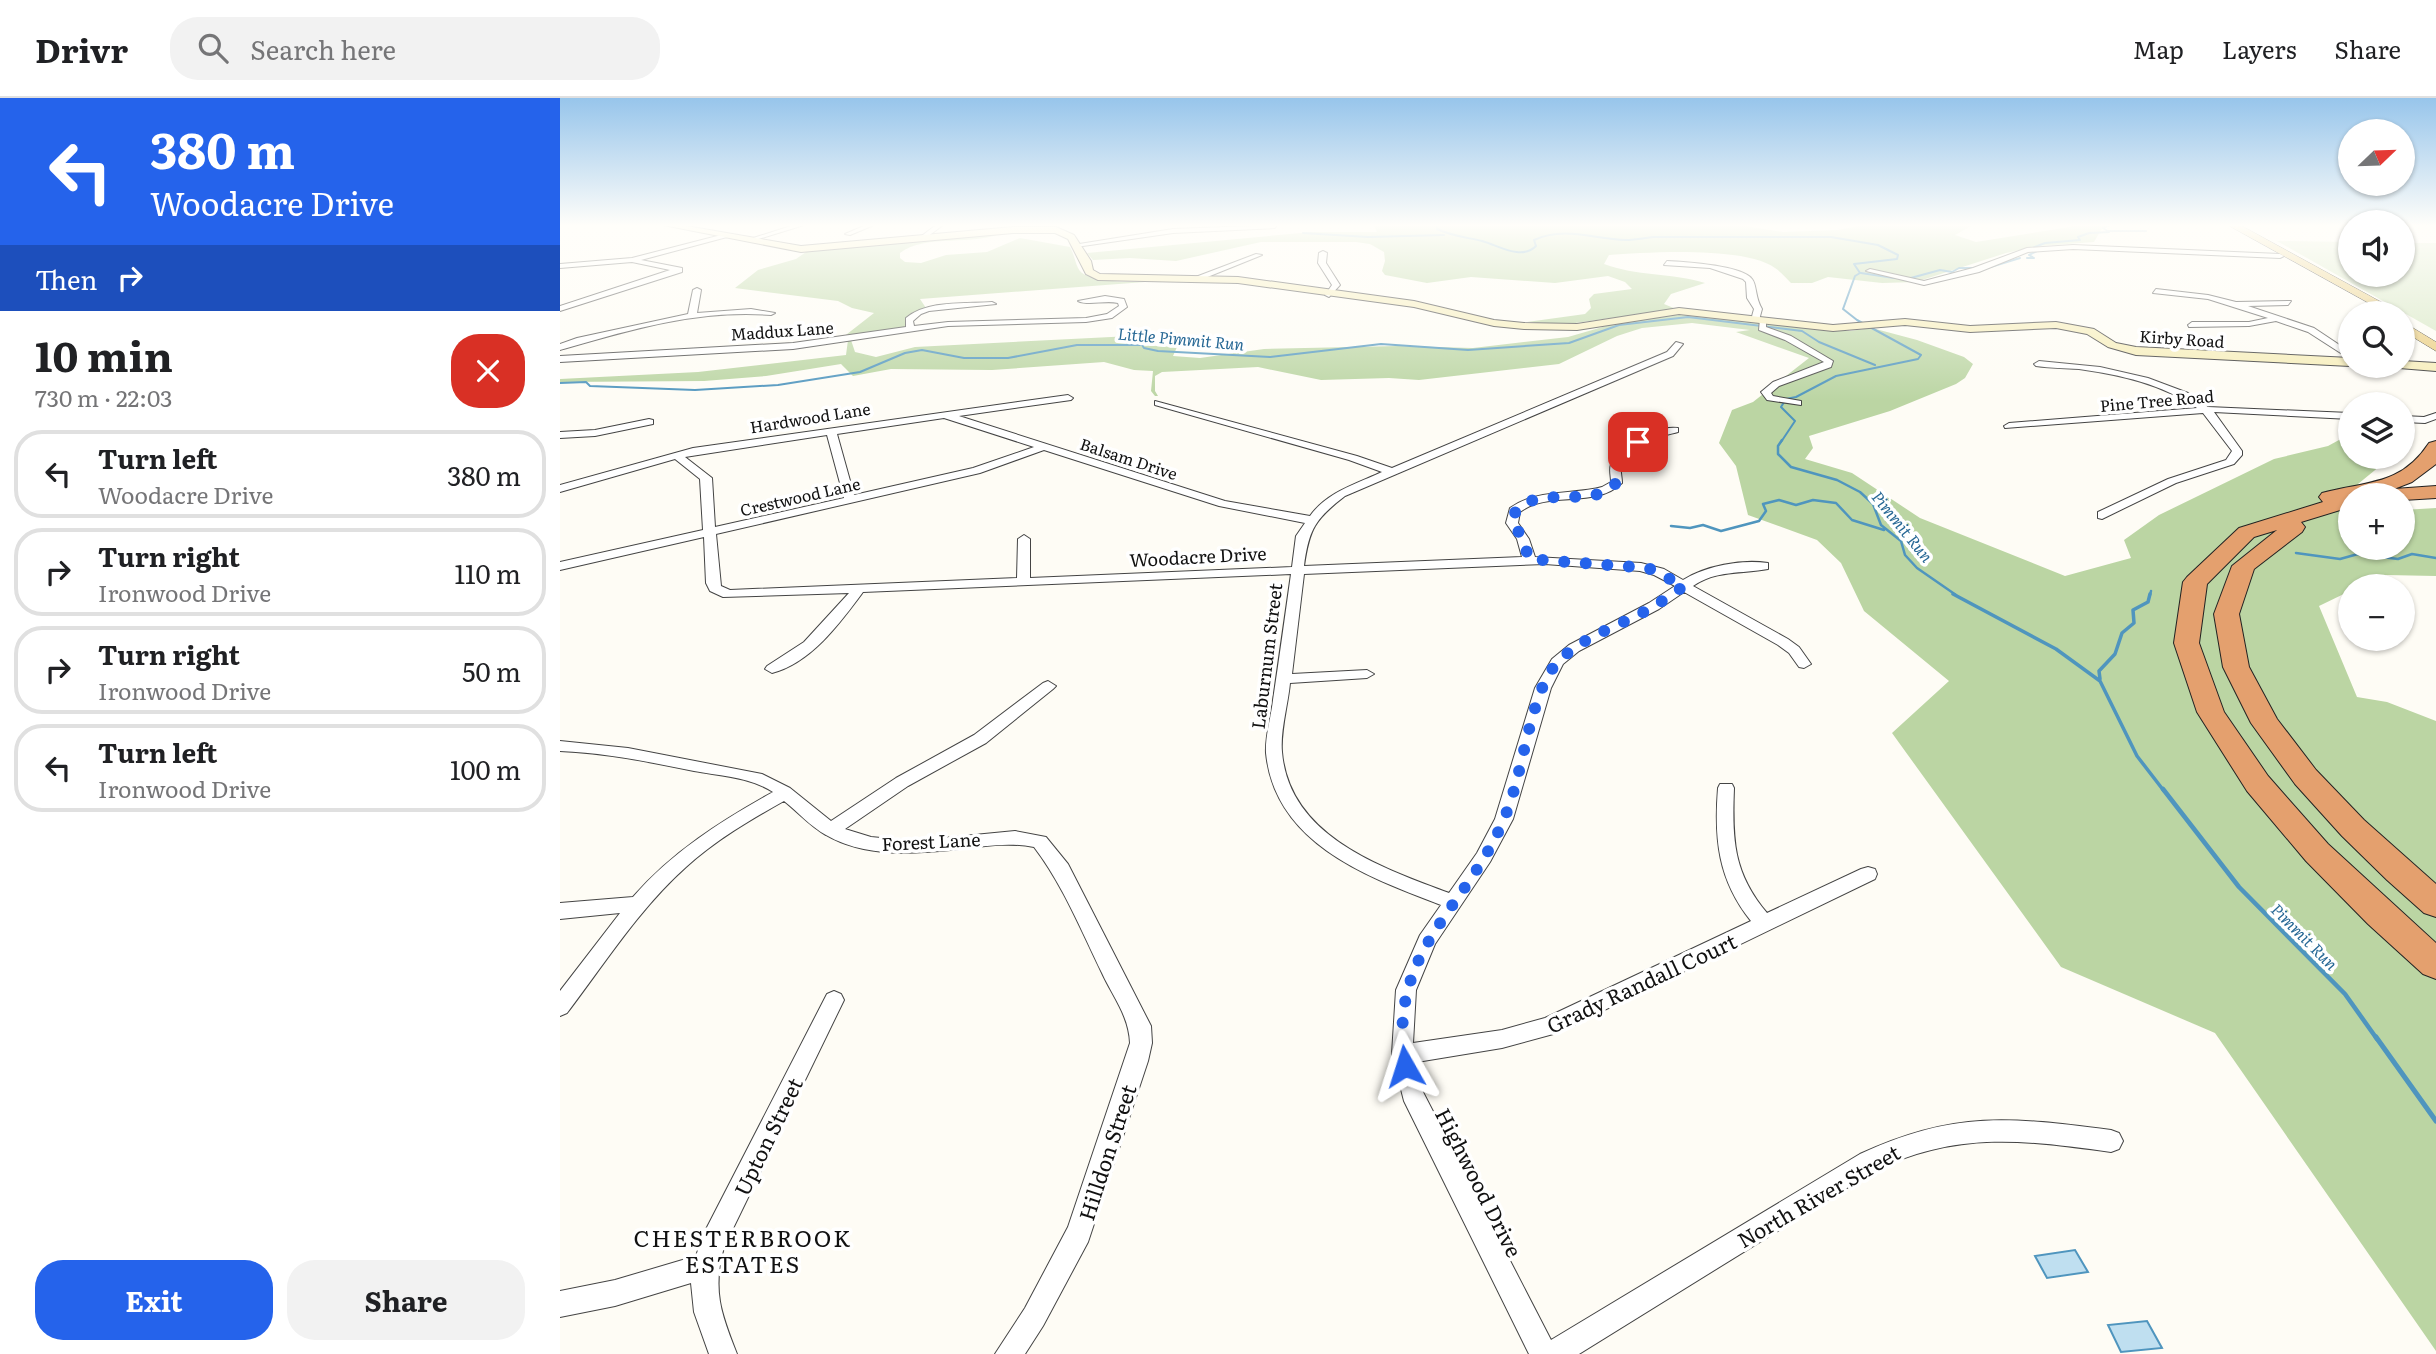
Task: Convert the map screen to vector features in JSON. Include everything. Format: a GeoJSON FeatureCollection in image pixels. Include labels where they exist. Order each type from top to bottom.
{"type":"FeatureCollection","features":[{"type":"Feature","properties":{"kind":"highway"},"geometry":{"type":"LineString","coordinates":[[2436,447],[2428,462],[2411,475],[2387,484],[2290,509],[2257,523],[2215,556],[2203,570],[2191,595],[2186,634],[2192,670],[2202,696],[2235,756],[2282,816],[2329,867],[2436,964]]}},
{"type":"Feature","properties":{"kind":"highway"},"geometry":{"type":"LineString","coordinates":[[2415,493],[2436,492]]}},
{"type":"Feature","properties":{"kind":"highway"},"geometry":{"type":"LineString","coordinates":[[2415,501],[2436,499]]}},
{"type":"Feature","properties":{"kind":"highway"},"geometry":{"type":"LineString","coordinates":[[2247,531],[2297,512],[2338,503]]}},
{"type":"Feature","properties":{"kind":"highway"},"geometry":{"type":"LineString","coordinates":[[2338,512],[2283,532],[2245,562],[2236,577],[2227,604],[2229,645],[2248,695],[2288,755],[2351,826],[2436,904]]}},
{"type":"Feature","properties":{"kind":"main road","name":"Kirby Road"},"geometry":{"type":"LineString","coordinates":[[1260,284],[1329,295],[1414,304],[1499,324],[1524,326],[1577,327],[1679,311],[1760,323],[1833,328],[1912,323],[1975,329],[2056,325],[2086,330],[2112,345],[2136,351],[2338,361]]}},
{"type":"Feature","properties":{"kind":"main road"},"geometry":{"type":"LineString","coordinates":[[2329,284],[2360,301]]}},
{"type":"Feature","properties":{"kind":"main road"},"geometry":{"type":"LineString","coordinates":[[2341,284],[2370,301]]}},
{"type":"Feature","properties":{"kind":"main road"},"geometry":{"type":"LineString","coordinates":[[2415,325],[2436,338]]}},
{"type":"Feature","properties":{"kind":"main road"},"geometry":{"type":"LineString","coordinates":[[2415,334],[2436,347]]}},
{"type":"Feature","properties":{"kind":"main road"},"geometry":{"type":"LineString","coordinates":[[2415,366],[2436,367]]}},
{"type":"Feature","properties":{"kind":"street"},"geometry":{"type":"LineString","coordinates":[[560,309],[637,284]]}},
{"type":"Feature","properties":{"kind":"street"},"geometry":{"type":"LineString","coordinates":[[1329,295],[1335,284]]}},
{"type":"Feature","properties":{"kind":"street"},"geometry":{"type":"LineString","coordinates":[[1750,284],[1751,298],[1758,309],[1760,323],[1829,362],[1821,368],[1771,387],[1766,393],[1774,399],[1798,403]]}},
{"type":"Feature","properties":{"kind":"street"},"geometry":{"type":"LineString","coordinates":[[692,317],[696,290]]}},
{"type":"Feature","properties":{"kind":"street"},"geometry":{"type":"LineString","coordinates":[[2156,291],[2208,297],[2237,304],[2318,334],[2338,348]]}},
{"type":"Feature","properties":{"kind":"street","name":"Maddux Lane"},"geometry":{"type":"LineString","coordinates":[[560,359],[793,346],[965,323],[1086,320],[1109,316],[1123,307],[1121,301],[1112,298],[1082,301]]}},
{"type":"Feature","properties":{"kind":"street"},"geometry":{"type":"LineString","coordinates":[[2237,304],[2288,303]]}},
{"type":"Feature","properties":{"kind":"street"},"geometry":{"type":"LineString","coordinates":[[910,329],[909,320],[923,310],[992,304]]}},
{"type":"Feature","properties":{"kind":"street"},"geometry":{"type":"LineString","coordinates":[[560,348],[606,333],[692,317],[747,312],[771,313]]}},
{"type":"Feature","properties":{"kind":"street"},"geometry":{"type":"LineString","coordinates":[[2192,325],[2249,324],[2275,319]]}},
{"type":"Feature","properties":{"kind":"street","name":"Laburnum Street"},"geometry":{"type":"LineString","coordinates":[[1453,902],[1352,861],[1326,844],[1302,821],[1290,804],[1276,770],[1274,752],[1302,536],[1321,509],[1341,494],[1670,354],[1679,344]]}},
{"type":"Feature","properties":{"kind":"street"},"geometry":{"type":"LineString","coordinates":[[2039,364],[2084,366],[2126,375],[2168,390],[2201,405],[2234,446],[2237,455],[2235,459],[2172,481],[2102,515]]}},
{"type":"Feature","properties":{"kind":"street","name":"Hardwood Lane"},"geometry":{"type":"LineString","coordinates":[[560,489],[676,455],[940,414],[1068,398]]}},
{"type":"Feature","properties":{"kind":"street"},"geometry":{"type":"LineString","coordinates":[[1158,403],[1394,472]]}},
{"type":"Feature","properties":{"kind":"street","name":"Pine Tree Road"},"geometry":{"type":"LineString","coordinates":[[2009,426],[2204,410],[2338,416]]}},
{"type":"Feature","properties":{"kind":"street","name":"Balsam Drive"},"geometry":{"type":"LineString","coordinates":[[940,414],[1223,504],[1311,520]]}},
{"type":"Feature","properties":{"kind":"street"},"geometry":{"type":"LineString","coordinates":[[2415,420],[2425,420],[2436,416]]}},
{"type":"Feature","properties":{"kind":"street"},"geometry":{"type":"LineString","coordinates":[[560,435],[595,433],[649,422]]}},
{"type":"Feature","properties":{"kind":"street"},"geometry":{"type":"LineString","coordinates":[[832,430],[832,439],[850,500]]}},
{"type":"Feature","properties":{"kind":"street"},"geometry":{"type":"LineString","coordinates":[[1529,559],[1522,537],[1512,522],[1512,516],[1518,507],[1541,498],[1590,495],[1606,491],[1616,483],[1617,464],[1625,451],[1643,440],[1674,430]]}},
{"type":"Feature","properties":{"kind":"street","name":"Crestwood Lane"},"geometry":{"type":"LineString","coordinates":[[560,566],[990,468],[1044,447]]}},
{"type":"Feature","properties":{"kind":"street","name":"Woodacre Drive"},"geometry":{"type":"LineString","coordinates":[[676,455],[706,478],[713,583],[715,588],[723,593],[741,595],[1529,559],[1648,568],[1789,646],[1804,664]]}},
{"type":"Feature","properties":{"kind":"street"},"geometry":{"type":"LineString","coordinates":[[1023,582],[1024,539]]}},
{"type":"Feature","properties":{"kind":"street","name":"Highwood Drive"},"geometry":{"type":"LineString","coordinates":[[1543,1354],[1417,1108],[1403,1054],[1402,1011],[1410,977],[1420,953],[1484,857],[1504,819],[1542,688],[1552,668],[1574,648],[1711,572],[1762,566]]}},
{"type":"Feature","properties":{"kind":"street"},"geometry":{"type":"LineString","coordinates":[[772,669],[804,650],[858,590]]}},
{"type":"Feature","properties":{"kind":"street"},"geometry":{"type":"LineString","coordinates":[[1282,680],[1367,674]]}},
{"type":"Feature","properties":{"kind":"street"},"geometry":{"type":"LineString","coordinates":[[830,830],[902,782],[971,745],[1048,686]]}},
{"type":"Feature","properties":{"kind":"street","name":"Forest Lane"},"geometry":{"type":"LineString","coordinates":[[560,746],[637,754],[739,774],[772,784],[810,817],[830,830],[878,845],[1015,837],[1040,842],[1061,869],[1097,943]]}},
{"type":"Feature","properties":{"kind":"street"},"geometry":{"type":"LineString","coordinates":[[1726,788],[1724,838],[1728,870],[1740,892],[1765,924]]}},
{"type":"Feature","properties":{"kind":"street"},"geometry":{"type":"LineString","coordinates":[[560,1007],[656,884],[695,848],[785,793]]}},
{"type":"Feature","properties":{"kind":"street","name":"Grady Randall Court"},"geometry":{"type":"LineString","coordinates":[[1403,1054],[1478,1044],[1535,1031],[1583,1011],[1868,874]]}},
{"type":"Feature","properties":{"kind":"street"},"geometry":{"type":"LineString","coordinates":[[560,911],[640,904]]}},
{"type":"Feature","properties":{"kind":"street","name":"Hilldon Street"},"geometry":{"type":"LineString","coordinates":[[1009,1354],[1034,1317],[1079,1233],[1141,1043],[1140,1026],[1097,943]]}},
{"type":"Feature","properties":{"kind":"street","name":"Upton Street"},"geometry":{"type":"LineString","coordinates":[[723,1354],[704,1306],[702,1286],[705,1266],[712,1244],[834,1000]]}},
{"type":"Feature","properties":{"kind":"street","name":"North River Street"},"geometry":{"type":"LineString","coordinates":[[1554,1354],[1856,1169],[1900,1146],[1942,1133],[1980,1129],[2020,1129],[2111,1141]]}},
{"type":"Feature","properties":{"kind":"street"},"geometry":{"type":"LineString","coordinates":[[560,1304],[615,1293],[705,1266]]}},
{"type":"Feature","properties":{"kind":"green space"},"geometry":{"type":"Polygon","coordinates":[[[741,284],[1124,284],[920,299],[926,308],[911,313],[906,319],[906,328],[842,338],[874,313],[852,308],[838,301],[735,288],[741,284]]]}},
{"type":"Feature","properties":{"kind":"green space"},"geometry":{"type":"Polygon","coordinates":[[[1627,284],[1703,284],[1671,294],[1664,304],[1676,309],[1568,324],[1527,322],[1585,314],[1591,308],[1589,299],[1594,294],[1632,289],[1627,284]]]}},
{"type":"Feature","properties":{"kind":"green space"},"geometry":{"type":"Polygon","coordinates":[[[2415,284],[2436,284],[2436,331],[2415,319],[2415,301],[2383,301],[2358,287],[2415,287],[2415,284]]]}},
{"type":"Feature","properties":{"kind":"green space"},"geometry":{"type":"Polygon","coordinates":[[[1670,312],[1811,329],[1850,331],[1872,328],[1964,357],[1973,364],[1965,378],[1956,384],[1890,411],[1809,436],[1813,448],[1805,459],[1852,473],[1920,518],[2065,576],[2131,558],[2124,540],[2159,515],[2274,459],[2328,446],[2338,441],[2338,469],[2376,469],[2359,483],[2338,483],[2338,560],[2415,560],[2415,509],[2436,508],[2436,576],[2338,574],[2338,597],[2319,606],[2357,697],[2387,702],[2436,721],[2436,1351],[2215,1033],[2061,967],[1892,733],[1949,681],[1864,611],[1841,563],[1817,540],[1748,515],[1736,466],[1719,443],[1732,410],[1753,402],[1809,358],[1736,332],[1750,330],[1692,323],[1642,328],[1617,336],[1559,364],[1419,380],[1321,380],[1258,367],[1162,372],[1155,376],[1155,391],[1158,396],[1151,391],[1153,371],[1134,370],[1104,362],[992,370],[891,369],[853,376],[841,364],[766,376],[704,381],[560,382],[560,379],[698,372],[846,355],[848,340],[851,340],[855,352],[876,357],[915,347],[1131,336],[1140,339],[1137,345],[1177,347],[1173,356],[1200,358],[1264,349],[1398,346],[1473,348],[1568,337],[1620,322],[1670,312]]]}},
{"type":"Feature","properties":{"kind":"water"},"geometry":{"type":"Polygon","coordinates":[[[2075,1250],[2088,1272],[2047,1278],[2035,1256],[2075,1250]]]}},
{"type":"Feature","properties":{"kind":"water"},"geometry":{"type":"Polygon","coordinates":[[[2147,1321],[2162,1348],[2121,1352],[2108,1325],[2147,1321]]]}},
{"type":"Feature","properties":{"kind":"waterway","name":"Pimmit Run"},"geometry":{"type":"LineString","coordinates":[[1781,442],[1795,421],[1781,407],[1786,399],[1796,397],[1836,376],[1918,359],[1921,355],[1857,320],[1843,309],[1852,284]]}},
{"type":"Feature","properties":{"kind":"waterway","name":"Little Pimmit Run"},"geometry":{"type":"LineString","coordinates":[[560,383],[586,382],[590,386],[695,390],[778,385],[860,372],[905,353],[922,350],[964,358],[1008,358],[1077,345],[1142,345],[1144,348],[1158,351],[1270,357],[1381,344],[1468,350],[1569,343],[1619,325],[1688,317],[1802,331],[1819,342],[1875,365]]}},
{"type":"Feature","properties":{"kind":"waterway","name":"Pimmit Run"},"geometry":{"type":"LineString","coordinates":[[1782,440],[1778,446],[1778,454],[1791,467],[1837,480],[1860,492],[1873,504],[1881,525],[1901,541],[1905,555],[1917,568],[1956,595]]}},
{"type":"Feature","properties":{"kind":"waterway"},"geometry":{"type":"LineString","coordinates":[[1671,526],[1690,528],[1703,525],[1721,531],[1759,521],[1766,511],[1763,504],[1779,500],[1796,505],[1813,500],[1836,503],[1852,520],[1884,530]]}},
{"type":"Feature","properties":{"kind":"waterway"},"geometry":{"type":"LineString","coordinates":[[2296,553],[2340,559],[2358,554],[2398,559],[2412,554],[2436,558]]}},
{"type":"Feature","properties":{"kind":"waterway"},"geometry":{"type":"LineString","coordinates":[[2150,595],[2151,591]]}},
{"type":"Feature","properties":{"kind":"waterway","name":"Pimmit Run"},"geometry":{"type":"LineString","coordinates":[[1953,594],[2056,649],[2100,681],[2137,756],[2164,791]]}},
{"type":"Feature","properties":{"kind":"waterway"},"geometry":{"type":"LineString","coordinates":[[2100,679],[2099,671],[2115,654],[2122,633],[2134,623],[2133,610],[2148,602],[2150,594]]}},
{"type":"Feature","properties":{"kind":"waterway","name":"Pimmit Run"},"geometry":{"type":"LineString","coordinates":[[2163,789],[2239,887],[2345,994],[2377,1039]]}},
{"type":"Feature","properties":{"kind":"waterway","name":"Pimmit Run"},"geometry":{"type":"LineString","coordinates":[[2376,1037],[2436,1121]]}},
{"type":"Feature","properties":{"kind":"district","name":"CHESTERBROOK ESTATES"},"geometry":{"type":"Point","coordinates":[743,1250]}},
{"type":"Feature","properties":{"kind":"route"},"geometry":{"type":"LineString","coordinates":[[1405,1066],[1402,1011],[1415,965],[1427,941],[1484,857],[1504,819],[1548,675],[1557,662],[1574,648],[1654,606],[1684,586],[1648,568],[1529,559],[1522,537],[1512,522],[1516,510],[1531,500],[1590,495],[1609,489],[1616,483],[1616,467],[1620,457],[1638,442]]}}]}
